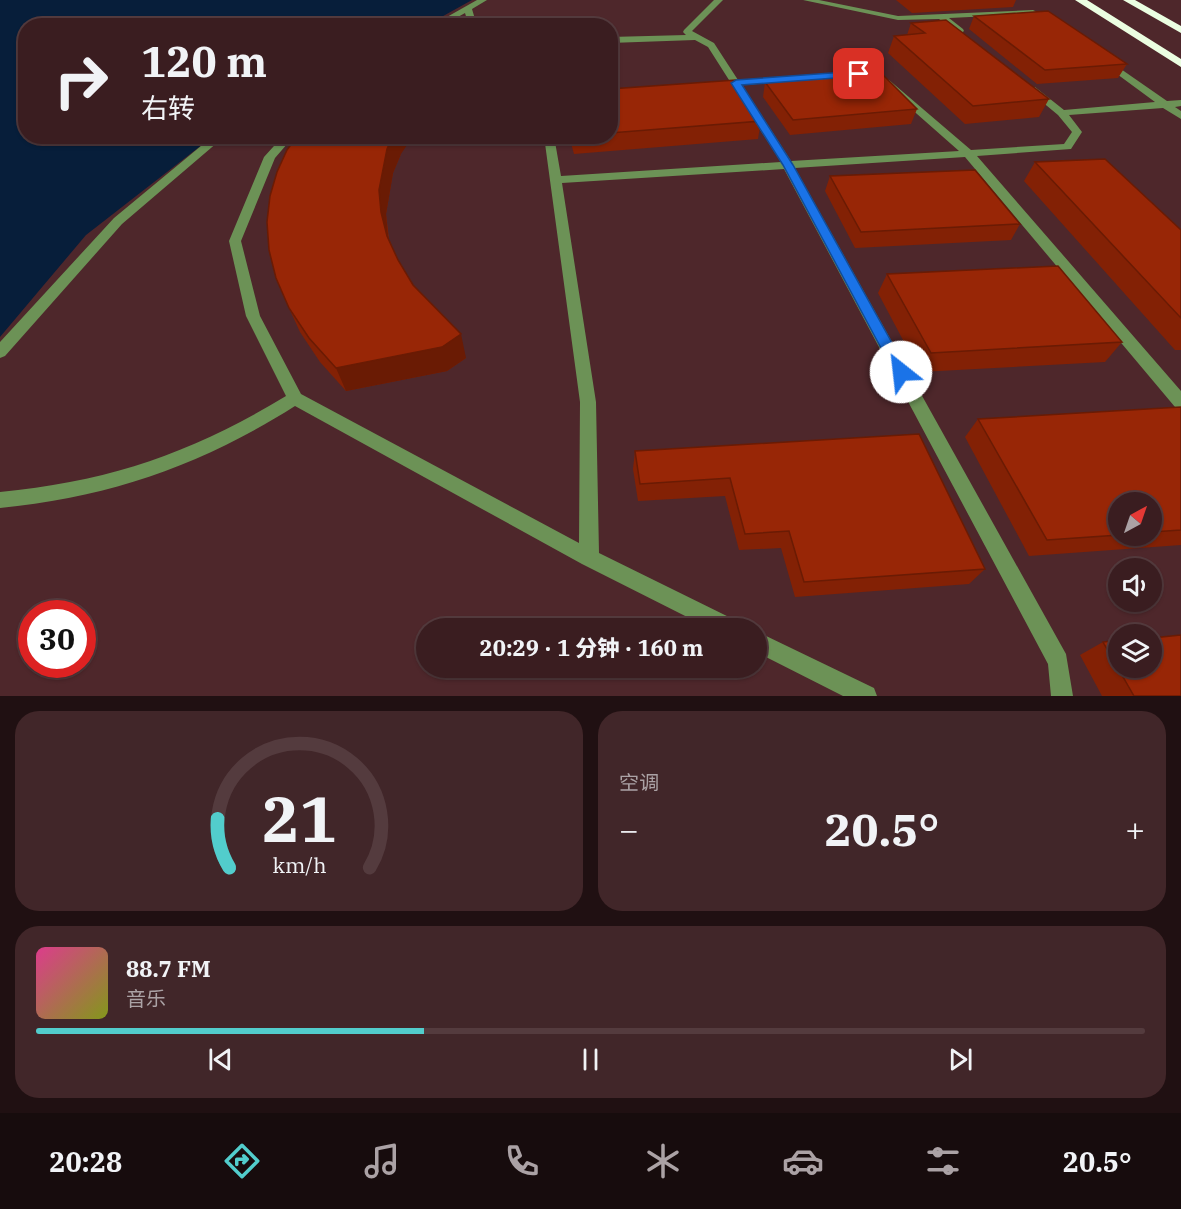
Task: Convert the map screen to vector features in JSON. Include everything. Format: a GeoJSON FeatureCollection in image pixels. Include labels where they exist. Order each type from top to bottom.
{"type":"FeatureCollection","features":[{"type":"Feature","properties":{"kind":"highway"},"geometry":{"type":"LineString","coordinates":[[1080,0],[1181,64]]}},
{"type":"Feature","properties":{"kind":"highway"},"geometry":{"type":"LineString","coordinates":[[1128,0],[1181,30]]}},
{"type":"Feature","properties":{"kind":"street"},"geometry":{"type":"LineString","coordinates":[[451,18],[483,0]]}},
{"type":"Feature","properties":{"kind":"street"},"geometry":{"type":"LineString","coordinates":[[719,0],[687,32],[711,45],[788,165],[1058,662],[1062,696]]}},
{"type":"Feature","properties":{"kind":"street"},"geometry":{"type":"LineString","coordinates":[[807,0],[898,18],[1036,12],[1046,19]]}},
{"type":"Feature","properties":{"kind":"street"},"geometry":{"type":"LineString","coordinates":[[468,9],[471,18]]}},
{"type":"Feature","properties":{"kind":"street"},"geometry":{"type":"LineString","coordinates":[[941,16],[969,39]]}},
{"type":"Feature","properties":{"kind":"street"},"geometry":{"type":"LineString","coordinates":[[618,40],[696,36]]}},
{"type":"Feature","properties":{"kind":"street"},"geometry":{"type":"LineString","coordinates":[[1101,58],[1181,116]]}},
{"type":"Feature","properties":{"kind":"street"},"geometry":{"type":"LineString","coordinates":[[713,84],[859,74],[886,82],[968,153],[1181,402]]}},
{"type":"Feature","properties":{"kind":"street"},"geometry":{"type":"LineString","coordinates":[[557,180],[1067,147],[1077,132],[1062,113],[1025,83]]}},
{"type":"Feature","properties":{"kind":"street"},"geometry":{"type":"LineString","coordinates":[[1062,113],[1181,102]]}},
{"type":"Feature","properties":{"kind":"street"},"geometry":{"type":"LineString","coordinates":[[0,352],[118,221],[210,144]]}},
{"type":"Feature","properties":{"kind":"street"},"geometry":{"type":"LineString","coordinates":[[282,144],[270,157],[235,241],[253,316],[295,398],[589,558],[710,618]]}},
{"type":"Feature","properties":{"kind":"street"},"geometry":{"type":"LineString","coordinates":[[550,144],[588,402],[589,558]]}},
{"type":"Feature","properties":{"kind":"street"},"geometry":{"type":"LineString","coordinates":[[0,500],[69,493],[148,472],[227,439],[295,398]]}},
{"type":"Feature","properties":{"kind":"street"},"geometry":{"type":"LineString","coordinates":[[767,647],[866,696]]}},
{"type":"Feature","properties":{"kind":"water"},"geometry":{"type":"Polygon","coordinates":[[[0,0],[472,0],[440,18],[18,18],[18,144],[203,144],[86,235],[0,337],[0,0]]]}},
{"type":"Feature","properties":{"kind":"building"},"geometry":{"type":"Polygon","coordinates":[[[1048,11],[1127,64],[1045,70],[974,16],[1048,11]]]}},
{"type":"Feature","properties":{"kind":"building"},"geometry":{"type":"Polygon","coordinates":[[[946,20],[1049,99],[973,106],[894,36],[925,33],[911,23],[946,20]]]}},
{"type":"Feature","properties":{"kind":"building"},"geometry":{"type":"Polygon","coordinates":[[[881,73],[917,109],[793,120],[765,82],[881,73]]]}},
{"type":"Feature","properties":{"kind":"building"},"geometry":{"type":"Polygon","coordinates":[[[736,80],[761,121],[618,132],[618,88],[736,80]]]}},
{"type":"Feature","properties":{"kind":"building"},"geometry":{"type":"Polygon","coordinates":[[[291,144],[389,144],[379,190],[387,236],[413,285],[461,334],[442,347],[336,368],[309,338],[289,308],[276,278],[269,250],[267,222],[270,196],[291,144]]]}},
{"type":"Feature","properties":{"kind":"building"},"geometry":{"type":"Polygon","coordinates":[[[1105,159],[1181,230],[1181,318],[1035,162],[1105,159]]]}},
{"type":"Feature","properties":{"kind":"building"},"geometry":{"type":"Polygon","coordinates":[[[975,170],[1020,224],[861,232],[830,176],[975,170]]]}},
{"type":"Feature","properties":{"kind":"building"},"geometry":{"type":"Polygon","coordinates":[[[1058,266],[1122,342],[931,353],[887,274],[1058,266]]]}},
{"type":"Feature","properties":{"kind":"building"},"geometry":{"type":"Polygon","coordinates":[[[1181,407],[1181,530],[1162,531],[1162,492],[1108,492],[1108,536],[1047,540],[978,419],[1181,407]]]}},
{"type":"Feature","properties":{"kind":"building"},"geometry":{"type":"Polygon","coordinates":[[[919,434],[985,569],[804,582],[789,531],[745,534],[730,478],[640,484],[635,451],[919,434]]]}},
{"type":"Feature","properties":{"kind":"building"},"geometry":{"type":"Polygon","coordinates":[[[1181,635],[1181,696],[1134,696],[1124,678],[1162,678],[1162,637],[1181,635]]]}},
{"type":"Feature","properties":{"kind":"building"},"geometry":{"type":"Polygon","coordinates":[[[1108,641],[1108,651],[1103,642],[1108,641]]]}},
{"type":"Feature","properties":{"kind":"route"},"geometry":{"type":"LineString","coordinates":[[859,74],[736,83],[788,165],[901,372]]}}]}
